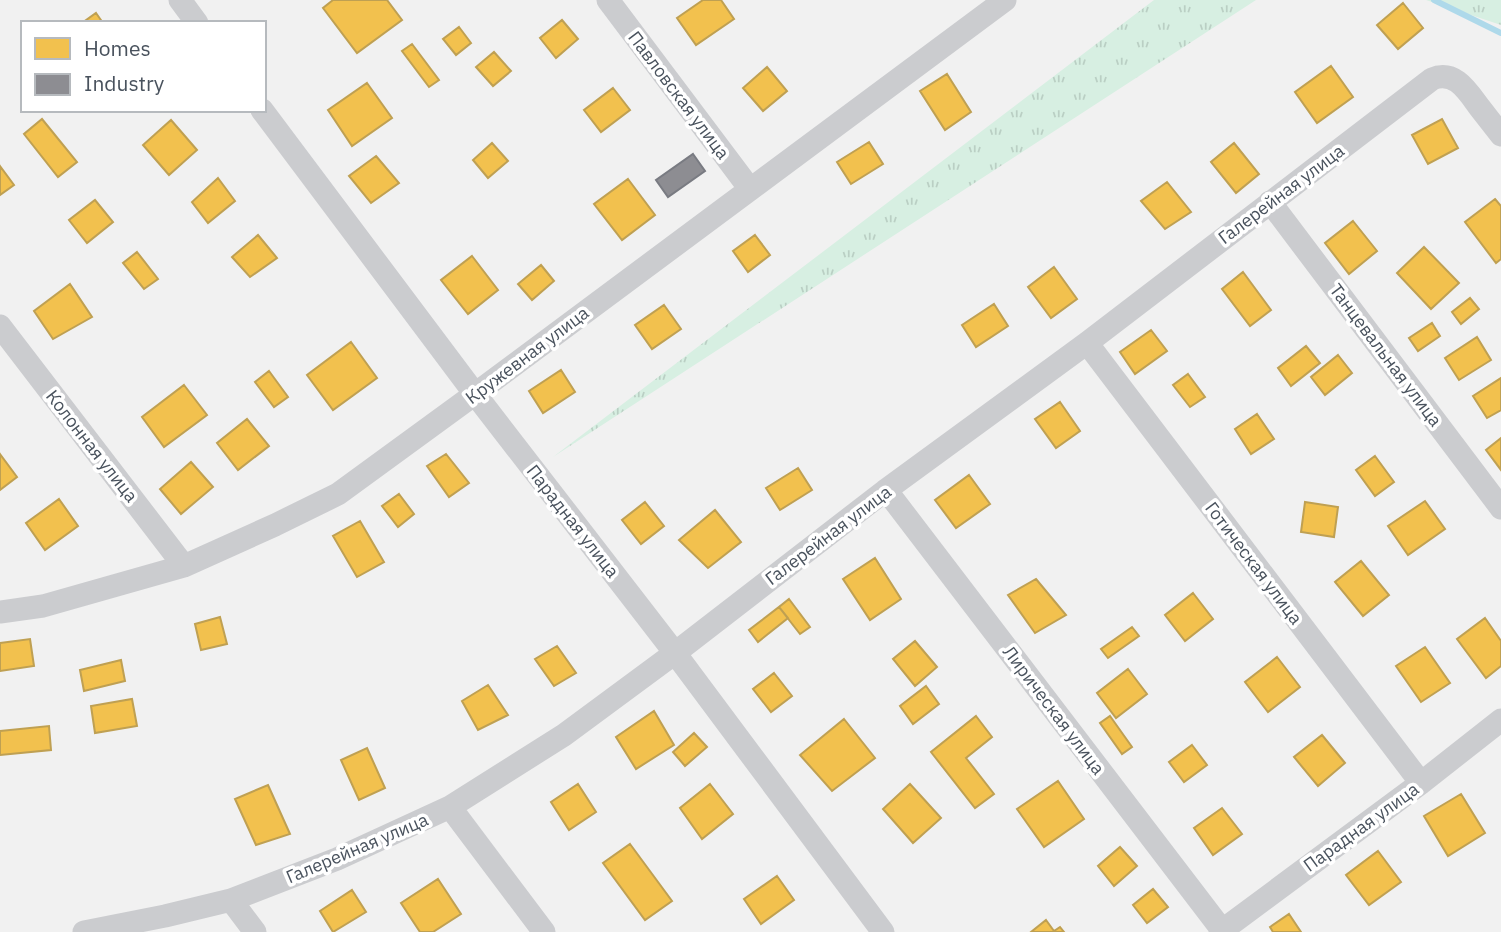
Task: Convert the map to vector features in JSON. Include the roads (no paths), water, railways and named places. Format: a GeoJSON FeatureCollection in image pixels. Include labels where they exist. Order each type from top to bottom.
{"type":"FeatureCollection","features":[{"type":"Feature","properties":{"kind":"street"},"geometry":{"type":"LineString","coordinates":[[180,0],[196,21]]}},
{"type":"Feature","properties":{"kind":"street","name":"Павловская улица"},"geometry":{"type":"LineString","coordinates":[[608,0],[750,189]]}},
{"type":"Feature","properties":{"kind":"street","name":"Кружевная улица"},"geometry":{"type":"LineString","coordinates":[[0,612],[43,606],[184,566],[338,494],[1005,0]]}},
{"type":"Feature","properties":{"kind":"street","name":"Галерейная улица"},"geometry":{"type":"LineString","coordinates":[[84,932],[231,900],[337,859],[450,807],[564,735],[887,490],[1087,343],[1432,79],[1447,76],[1464,86],[1501,135]]}},
{"type":"Feature","properties":{"kind":"street","name":"Парадная улица"},"geometry":{"type":"LineString","coordinates":[[264,112],[475,394],[675,653],[883,932]]}},
{"type":"Feature","properties":{"kind":"street","name":"Танцевальная улица"},"geometry":{"type":"LineString","coordinates":[[1270,202],[1501,508]]}},
{"type":"Feature","properties":{"kind":"street","name":"Колонная улица"},"geometry":{"type":"LineString","coordinates":[[0,326],[184,566]]}},
{"type":"Feature","properties":{"kind":"street","name":"Готическая улица"},"geometry":{"type":"LineString","coordinates":[[1087,343],[1421,783]]}},
{"type":"Feature","properties":{"kind":"street","name":"Лирическая улица"},"geometry":{"type":"LineString","coordinates":[[887,490],[1221,931]]}},
{"type":"Feature","properties":{"kind":"street","name":"Парадная улица"},"geometry":{"type":"LineString","coordinates":[[1221,931],[1421,783],[1501,720]]}},
{"type":"Feature","properties":{"kind":"street"},"geometry":{"type":"LineString","coordinates":[[450,807],[544,932]]}},
{"type":"Feature","properties":{"kind":"street"},"geometry":{"type":"LineString","coordinates":[[231,900],[255,932]]}},
{"type":"Feature","properties":{"kind":"waterway"},"geometry":{"type":"LineString","coordinates":[[1434,0],[1501,33]]}}]}
